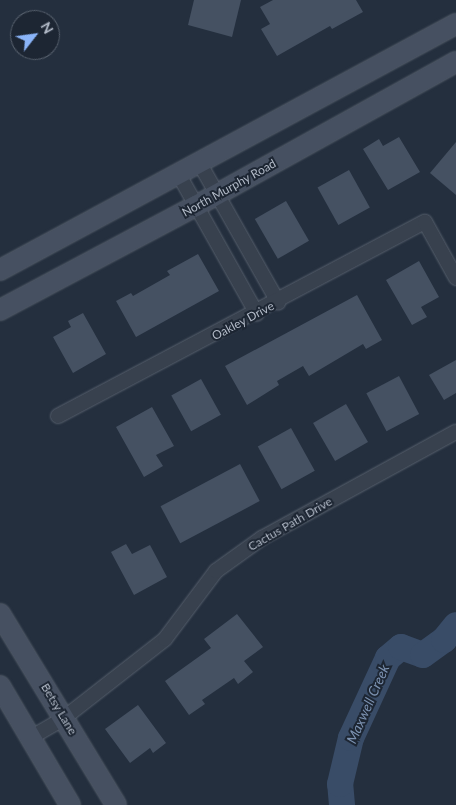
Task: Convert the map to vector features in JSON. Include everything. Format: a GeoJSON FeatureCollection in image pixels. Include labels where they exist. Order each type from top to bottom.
{"type":"FeatureCollection","features":[{"type":"Feature","properties":{"kind":"main road"},"geometry":{"type":"LineString","coordinates":[[0,270],[179,176],[456,24]]}},
{"type":"Feature","properties":{"kind":"main road","name":"North Murphy Road"},"geometry":{"type":"LineString","coordinates":[[0,310],[196,206],[456,62]]}},
{"type":"Feature","properties":{"kind":"main road","name":"Betsy Lane"},"geometry":{"type":"LineString","coordinates":[[0,614],[116,805]]}},
{"type":"Feature","properties":{"kind":"main road"},"geometry":{"type":"LineString","coordinates":[[0,686],[70,805]]}},
{"type":"Feature","properties":{"kind":"street"},"geometry":{"type":"LineString","coordinates":[[200,164],[278,302]]}},
{"type":"Feature","properties":{"kind":"street"},"geometry":{"type":"LineString","coordinates":[[179,176],[257,314]]}},
{"type":"Feature","properties":{"kind":"street","name":"Oakley Drive"},"geometry":{"type":"LineString","coordinates":[[58,416],[257,314],[425,222],[456,278]]}},
{"type":"Feature","properties":{"kind":"street","name":"Cactus Path Drive"},"geometry":{"type":"LineString","coordinates":[[30,738],[64,718],[165,639],[216,571],[262,538],[456,432]]}},
{"type":"Feature","properties":{"kind":"building"},"geometry":{"type":"Polygon","coordinates":[[[194,0],[241,0],[232,37],[188,25],[194,0]]]}},
{"type":"Feature","properties":{"kind":"building"},"geometry":{"type":"Polygon","coordinates":[[[273,0],[356,0],[363,12],[332,29],[330,26],[277,56],[261,29],[270,24],[260,7],[273,0]]]}},
{"type":"Feature","properties":{"kind":"building"},"geometry":{"type":"Polygon","coordinates":[[[399,137],[420,172],[388,190],[363,149],[379,139],[383,146],[399,137]]]}},
{"type":"Feature","properties":{"kind":"building"},"geometry":{"type":"Polygon","coordinates":[[[456,142],[456,195],[430,173],[456,142]]]}},
{"type":"Feature","properties":{"kind":"building"},"geometry":{"type":"Polygon","coordinates":[[[349,170],[370,208],[338,225],[318,187],[349,170]]]}},
{"type":"Feature","properties":{"kind":"building"},"geometry":{"type":"Polygon","coordinates":[[[286,201],[309,241],[278,259],[255,219],[286,201]]]}},
{"type":"Feature","properties":{"kind":"building"},"geometry":{"type":"Polygon","coordinates":[[[198,254],[219,291],[136,337],[116,301],[131,293],[133,296],[170,275],[167,271],[198,254]]]}},
{"type":"Feature","properties":{"kind":"building"},"geometry":{"type":"Polygon","coordinates":[[[419,261],[439,297],[421,307],[427,317],[412,325],[386,280],[419,261]]]}},
{"type":"Feature","properties":{"kind":"building"},"geometry":{"type":"Polygon","coordinates":[[[357,295],[382,340],[366,349],[363,344],[309,376],[303,366],[277,381],[279,385],[247,405],[225,366],[357,295]]]}},
{"type":"Feature","properties":{"kind":"building"},"geometry":{"type":"Polygon","coordinates":[[[83,313],[106,354],[73,373],[53,337],[71,327],[68,321],[83,313]]]}},
{"type":"Feature","properties":{"kind":"building"},"geometry":{"type":"Polygon","coordinates":[[[456,360],[456,393],[444,400],[429,375],[456,360]]]}},
{"type":"Feature","properties":{"kind":"building"},"geometry":{"type":"Polygon","coordinates":[[[399,376],[419,414],[387,431],[366,393],[399,376]]]}},
{"type":"Feature","properties":{"kind":"building"},"geometry":{"type":"Polygon","coordinates":[[[201,379],[221,415],[191,431],[171,395],[201,379]]]}},
{"type":"Feature","properties":{"kind":"building"},"geometry":{"type":"Polygon","coordinates":[[[346,404],[368,442],[335,461],[313,423],[346,404]]]}},
{"type":"Feature","properties":{"kind":"building"},"geometry":{"type":"Polygon","coordinates":[[[152,407],[174,446],[156,455],[163,466],[144,477],[116,427],[152,407]]]}},
{"type":"Feature","properties":{"kind":"building"},"geometry":{"type":"Polygon","coordinates":[[[291,428],[315,471],[282,489],[258,446],[291,428]]]}},
{"type":"Feature","properties":{"kind":"building"},"geometry":{"type":"Polygon","coordinates":[[[240,464],[260,501],[180,543],[161,506],[240,464]]]}},
{"type":"Feature","properties":{"kind":"building"},"geometry":{"type":"Polygon","coordinates":[[[126,544],[132,554],[150,545],[167,577],[134,595],[111,552],[126,544]]]}},
{"type":"Feature","properties":{"kind":"building"},"geometry":{"type":"Polygon","coordinates":[[[237,614],[263,647],[244,661],[253,672],[238,684],[234,678],[202,700],[205,704],[189,715],[165,681],[211,648],[204,639],[237,614]]]}},
{"type":"Feature","properties":{"kind":"building"},"geometry":{"type":"Polygon","coordinates":[[[138,705],[166,743],[153,753],[150,748],[130,763],[105,729],[138,705]]]}},
{"type":"Feature","properties":{"kind":"waterway","name":"Maxwell Creek"},"geometry":{"type":"LineString","coordinates":[[342,805],[340,784],[351,738],[388,658],[401,647],[423,655],[444,640],[456,625]]}}]}
